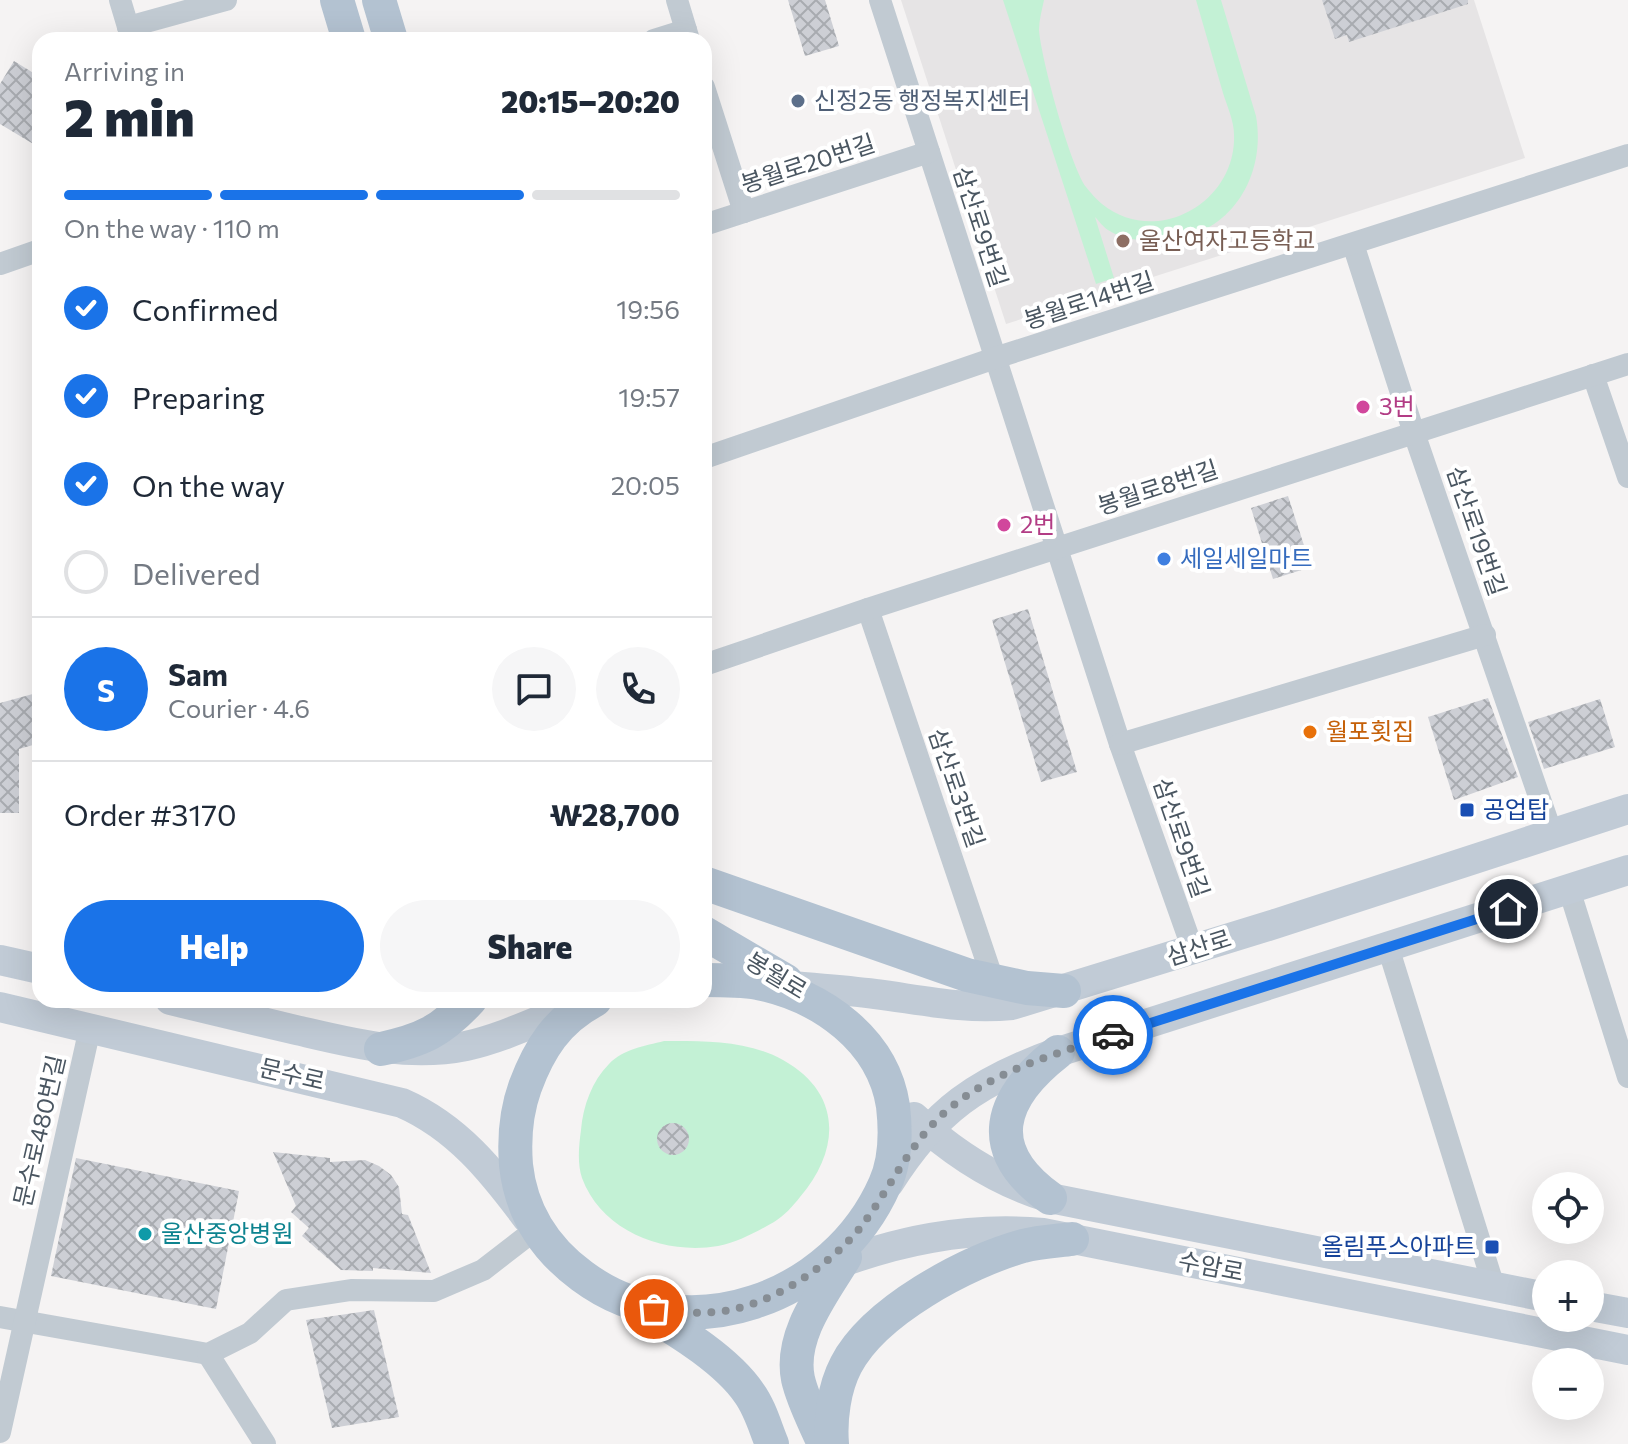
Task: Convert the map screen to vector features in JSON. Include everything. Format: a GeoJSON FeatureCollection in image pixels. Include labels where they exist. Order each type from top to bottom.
{"type":"FeatureCollection","features":[{"type":"Feature","properties":{"kind":"main road"},"geometry":{"type":"LineString","coordinates":[[337,0],[347,32]]}},
{"type":"Feature","properties":{"kind":"main road"},"geometry":{"type":"LineString","coordinates":[[379,0],[389,32]]}},
{"type":"Feature","properties":{"kind":"main road","name":"삼산로"},"geometry":{"type":"LineString","coordinates":[[758,983],[985,1008],[1012,1005],[1193,950],[1628,809]]}},
{"type":"Feature","properties":{"kind":"main road"},"geometry":{"type":"LineString","coordinates":[[622,1300],[685,1313],[718,1312],[749,1305],[797,1282],[841,1249],[928,1130],[964,1097],[986,1083],[1058,1052],[1628,870]]}},
{"type":"Feature","properties":{"kind":"main road"},"geometry":{"type":"LineString","coordinates":[[712,886],[994,983],[1064,991]]}},
{"type":"Feature","properties":{"kind":"main road","name":"봉월로"},"geometry":{"type":"LineString","coordinates":[[712,938],[796,987],[845,1023]]}},
{"type":"Feature","properties":{"kind":"main road"},"geometry":{"type":"LineString","coordinates":[[0,960],[32,967]]}},
{"type":"Feature","properties":{"kind":"main road"},"geometry":{"type":"LineString","coordinates":[[712,980],[758,983],[816,1005],[845,1023],[869,1047],[890,1090],[895,1122],[894,1153],[888,1178],[809,1318],[800,1340],[797,1359],[801,1390],[824,1444]]}},
{"type":"Feature","properties":{"kind":"main road","name":"문수로"},"geometry":{"type":"LineString","coordinates":[[0,1007],[368,1093],[424,1113],[445,1125],[502,1185],[536,1229]]}},
{"type":"Feature","properties":{"kind":"main road","name":"문수로"},"geometry":{"type":"LineString","coordinates":[[204,1008],[381,1049],[413,1051],[466,1046],[555,1018]]}},
{"type":"Feature","properties":{"kind":"main road"},"geometry":{"type":"LineString","coordinates":[[381,1049],[428,1036],[446,1025],[462,1008]]}},
{"type":"Feature","properties":{"kind":"main road"},"geometry":{"type":"LineString","coordinates":[[581,1008],[555,1018],[521,1098],[516,1128],[518,1181],[526,1207],[536,1229],[568,1266],[591,1283],[680,1333],[736,1377],[750,1394],[772,1444]]}},
{"type":"Feature","properties":{"kind":"main road"},"geometry":{"type":"LineString","coordinates":[[1050,1198],[1020,1171],[1007,1142],[1007,1122],[1010,1105],[1019,1088],[1058,1052]]}},
{"type":"Feature","properties":{"kind":"main road","name":"수암로"},"geometry":{"type":"LineString","coordinates":[[890,1090],[928,1130],[968,1161],[1000,1179],[1050,1198],[1532,1294]]}},
{"type":"Feature","properties":{"kind":"main road","name":"수암로"},"geometry":{"type":"LineString","coordinates":[[797,1282],[897,1245],[956,1233],[1014,1230],[1628,1350]]}},
{"type":"Feature","properties":{"kind":"main road"},"geometry":{"type":"LineString","coordinates":[[832,1444],[833,1411],[847,1364],[865,1339],[887,1318],[978,1263],[1025,1246],[1072,1239]]}},
{"type":"Feature","properties":{"kind":"main road"},"geometry":{"type":"LineString","coordinates":[[1604,1309],[1628,1313]]}},
{"type":"Feature","properties":{"kind":"street"},"geometry":{"type":"LineString","coordinates":[[120,0],[130,32]]}},
{"type":"Feature","properties":{"kind":"street"},"geometry":{"type":"LineString","coordinates":[[133,32],[226,0]]}},
{"type":"Feature","properties":{"kind":"street"},"geometry":{"type":"LineString","coordinates":[[677,0],[687,32]]}},
{"type":"Feature","properties":{"kind":"street","name":"삼산로9번길"},"geometry":{"type":"LineString","coordinates":[[880,0],[1120,744],[1193,950]]}},
{"type":"Feature","properties":{"kind":"street"},"geometry":{"type":"LineString","coordinates":[[712,112],[744,212]]}},
{"type":"Feature","properties":{"kind":"street","name":"봉월로20번길"},"geometry":{"type":"LineString","coordinates":[[712,222],[929,152]]}},
{"type":"Feature","properties":{"kind":"street","name":"봉월로14번길"},"geometry":{"type":"LineString","coordinates":[[712,455],[995,358],[1628,155]]}},
{"type":"Feature","properties":{"kind":"street","name":"삼산로19번길"},"geometry":{"type":"LineString","coordinates":[[1353,244],[1414,433],[1552,834]]}},
{"type":"Feature","properties":{"kind":"street"},"geometry":{"type":"LineString","coordinates":[[0,264],[32,253]]}},
{"type":"Feature","properties":{"kind":"street","name":"봉월로8번길"},"geometry":{"type":"LineString","coordinates":[[712,662],[1628,364]]}},
{"type":"Feature","properties":{"kind":"street"},"geometry":{"type":"LineString","coordinates":[[1593,375],[1628,477]]}},
{"type":"Feature","properties":{"kind":"street","name":"삼산로3번길"},"geometry":{"type":"LineString","coordinates":[[868,609],[994,983]]}},
{"type":"Feature","properties":{"kind":"street"},"geometry":{"type":"LineString","coordinates":[[1120,744],[1485,635]]}},
{"type":"Feature","properties":{"kind":"street"},"geometry":{"type":"LineString","coordinates":[[1569,889],[1628,1077]]}},
{"type":"Feature","properties":{"kind":"street"},"geometry":{"type":"LineString","coordinates":[[1388,947],[1494,1287]]}},
{"type":"Feature","properties":{"kind":"street","name":"문수로480번길"},"geometry":{"type":"LineString","coordinates":[[0,1432],[90,1028]]}},
{"type":"Feature","properties":{"kind":"street"},"geometry":{"type":"LineString","coordinates":[[0,1317],[208,1354],[250,1333],[286,1300],[351,1290],[434,1291],[483,1270],[536,1229]]}},
{"type":"Feature","properties":{"kind":"street"},"geometry":{"type":"LineString","coordinates":[[208,1354],[265,1444]]}},
{"type":"Feature","properties":{"kind":"shaded area","name":"울산여자고등학교"},"geometry":{"type":"Polygon","coordinates":[[[901,0],[1474,0],[1525,158],[1006,324],[901,0]]]}},
{"type":"Feature","properties":{"kind":"green space"},"geometry":{"type":"Polygon","coordinates":[[[1003,0],[1044,0],[1039,26],[1041,44],[1057,111],[1079,175],[1102,204],[1124,216],[1146,221],[1169,219],[1190,211],[1208,198],[1222,180],[1231,158],[1233,124],[1196,0],[1221,0],[1256,116],[1258,139],[1248,182],[1238,201],[1224,217],[1206,229],[1162,241],[1120,236],[1106,229],[1095,217],[1114,278],[1096,284],[1003,0]]]}},
{"type":"Feature","properties":{"kind":"green space"},"geometry":{"type":"Polygon","coordinates":[[[664,1041],[725,1043],[769,1053],[802,1073],[825,1105],[829,1123],[828,1141],[813,1179],[781,1217],[733,1242],[698,1248],[677,1247],[638,1236],[604,1213],[591,1197],[582,1178],[579,1154],[582,1121],[589,1094],[598,1078],[621,1055],[664,1041]]]}},
{"type":"Feature","properties":{"kind":"building"},"geometry":{"type":"Polygon","coordinates":[[[788,0],[825,0],[839,46],[805,56],[788,0]]]}},
{"type":"Feature","properties":{"kind":"building"},"geometry":{"type":"Polygon","coordinates":[[[1322,0],[1468,0],[1468,4],[1349,42],[1347,35],[1335,39],[1322,0]]]}},
{"type":"Feature","properties":{"kind":"building"},"geometry":{"type":"Polygon","coordinates":[[[14,61],[32,72],[32,143],[0,124],[0,84],[14,61]]]}},
{"type":"Feature","properties":{"kind":"building"},"geometry":{"type":"Polygon","coordinates":[[[1288,496],[1311,567],[1273,579],[1251,508],[1288,496]]]}},
{"type":"Feature","properties":{"kind":"building"},"geometry":{"type":"Polygon","coordinates":[[[1028,609],[1077,772],[1041,782],[992,620],[1028,609]]]}},
{"type":"Feature","properties":{"kind":"building"},"geometry":{"type":"Polygon","coordinates":[[[32,694],[32,745],[19,749],[19,813],[0,813],[0,703],[32,694]]]}},
{"type":"Feature","properties":{"kind":"building"},"geometry":{"type":"Polygon","coordinates":[[[1488,698],[1518,777],[1454,800],[1428,717],[1488,698]]]}},
{"type":"Feature","properties":{"kind":"building"},"geometry":{"type":"Polygon","coordinates":[[[1600,699],[1615,747],[1544,769],[1528,722],[1600,699]]]}},
{"type":"Feature","properties":{"kind":"building"},"geometry":{"type":"Polygon","coordinates":[[[673,1123],[685,1127],[689,1139],[685,1151],[673,1155],[661,1151],[657,1139],[661,1127],[673,1123]]]}},
{"type":"Feature","properties":{"kind":"building"},"geometry":{"type":"Polygon","coordinates":[[[273,1152],[330,1158],[330,1162],[365,1160],[391,1175],[399,1187],[402,1214],[408,1215],[431,1273],[373,1268],[373,1271],[341,1270],[302,1236],[309,1228],[291,1212],[296,1206],[273,1152]]]}},
{"type":"Feature","properties":{"kind":"building","name":"울산중앙병원"},"geometry":{"type":"Polygon","coordinates":[[[76,1158],[239,1191],[216,1309],[51,1276],[76,1158]]]}},
{"type":"Feature","properties":{"kind":"building"},"geometry":{"type":"Polygon","coordinates":[[[374,1310],[399,1417],[332,1428],[306,1320],[374,1310]]]}},
{"type":"Feature","properties":{"kind":"way so far"},"geometry":{"type":"LineString","coordinates":[[654,1309],[685,1313],[718,1312],[749,1305],[797,1282],[841,1249],[860,1227],[919,1140],[964,1097],[1006,1072],[1113,1035]]}},
{"type":"Feature","properties":{"kind":"place","name":"신정2동 행정복지센터"},"geometry":{"type":"Point","coordinates":[798,101]}},
{"type":"Feature","properties":{"kind":"place","name":"울산여자고등학교"},"geometry":{"type":"Point","coordinates":[1123,241]}},
{"type":"Feature","properties":{"kind":"place","name":"3번"},"geometry":{"type":"Point","coordinates":[1363,407]}},
{"type":"Feature","properties":{"kind":"place","name":"2번"},"geometry":{"type":"Point","coordinates":[1004,525]}},
{"type":"Feature","properties":{"kind":"place","name":"세일세일마트"},"geometry":{"type":"Point","coordinates":[1164,559]}},
{"type":"Feature","properties":{"kind":"place","name":"월포횟집"},"geometry":{"type":"Point","coordinates":[1310,732]}},
{"type":"Feature","properties":{"kind":"place","name":"공업탑"},"geometry":{"type":"Point","coordinates":[1467,810]}},
{"type":"Feature","properties":{"kind":"place","name":"울산중앙병원"},"geometry":{"type":"Point","coordinates":[145,1234]}},
{"type":"Feature","properties":{"kind":"place","name":"올림푸스아파트"},"geometry":{"type":"Point","coordinates":[1492,1247]}},
{"type":"Feature","properties":{"kind":"route"},"geometry":{"type":"LineString","coordinates":[[1113,1035],[1508,909]]}}]}
